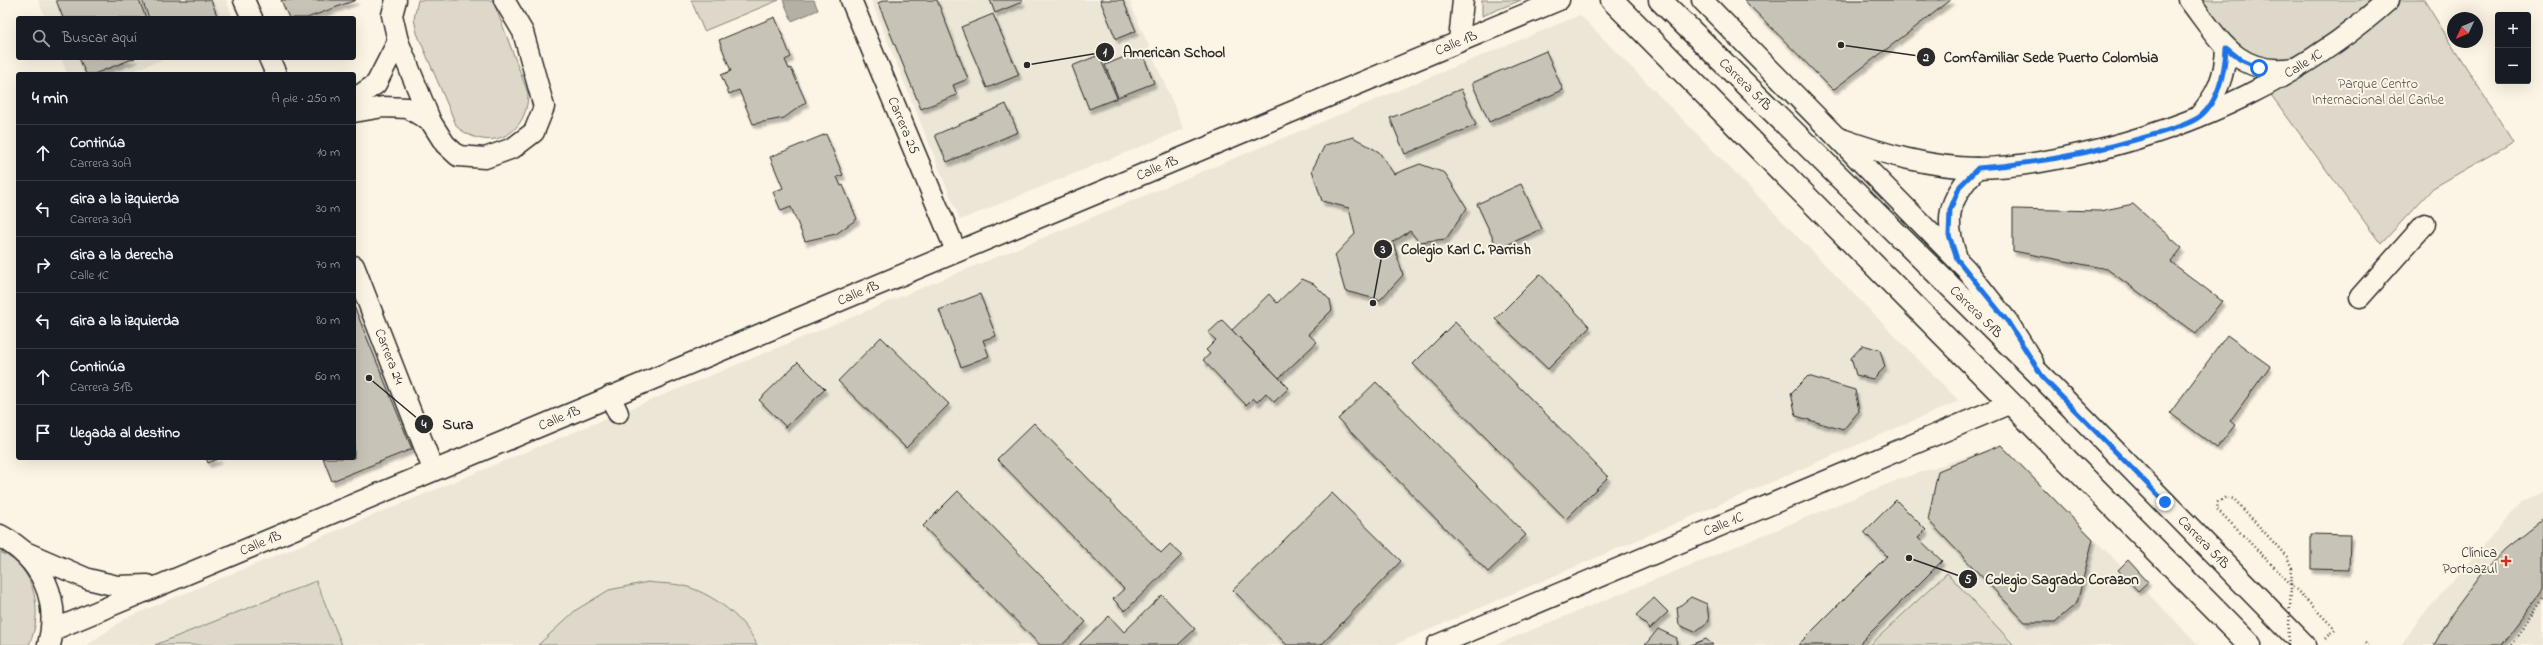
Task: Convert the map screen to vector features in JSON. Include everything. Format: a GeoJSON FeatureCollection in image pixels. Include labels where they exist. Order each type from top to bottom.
{"type":"FeatureCollection","features":[{"type":"Feature","properties":{"kind":"main road"},"geometry":{"type":"LineString","coordinates":[[1612,0],[2250,645]]}},
{"type":"Feature","properties":{"kind":"main road","name":"Carrera 51B"},"geometry":{"type":"LineString","coordinates":[[1660,0],[2044,379],[2304,645]]}},
{"type":"Feature","properties":{"kind":"main road"},"geometry":{"type":"LineString","coordinates":[[0,536],[23,551],[35,564],[49,590],[53,612],[51,640]]}},
{"type":"Feature","properties":{"kind":"street"},"geometry":{"type":"LineString","coordinates":[[244,0],[251,16]]}},
{"type":"Feature","properties":{"kind":"street"},"geometry":{"type":"LineString","coordinates":[[396,0],[392,15],[398,41],[430,122],[445,144],[458,156],[485,158],[513,148],[534,132],[544,107],[523,32],[504,0]]}},
{"type":"Feature","properties":{"kind":"street","name":"Carrera 25"},"geometry":{"type":"LineString","coordinates":[[851,0],[956,251]]}},
{"type":"Feature","properties":{"kind":"street"},"geometry":{"type":"LineString","coordinates":[[1459,41],[1463,0]]}},
{"type":"Feature","properties":{"kind":"street","name":"Calle 1B"},"geometry":{"type":"LineString","coordinates":[[51,640],[158,584],[433,469],[614,404],[956,251],[1559,0]]}},
{"type":"Feature","properties":{"kind":"street"},"geometry":{"type":"LineString","coordinates":[[1702,0],[1957,259],[2008,322],[2044,379]]}},
{"type":"Feature","properties":{"kind":"street"},"geometry":{"type":"LineString","coordinates":[[2189,0],[2226,48],[2241,60],[2259,68],[2278,70],[2298,67]]}},
{"type":"Feature","properties":{"kind":"street","name":"Calle 1C"},"geometry":{"type":"LineString","coordinates":[[1839,138],[1884,154],[1930,164],[1978,168],[2023,164],[2067,157],[2155,134],[2232,103],[2298,67],[2340,39],[2389,0]]}},
{"type":"Feature","properties":{"kind":"street"},"geometry":{"type":"LineString","coordinates":[[356,98],[376,84],[398,41]]}},
{"type":"Feature","properties":{"kind":"street"},"geometry":{"type":"LineString","coordinates":[[2197,118],[2220,86],[2225,68],[2226,48]]}},
{"type":"Feature","properties":{"kind":"street"},"geometry":{"type":"LineString","coordinates":[[271,60],[275,72]]}},
{"type":"Feature","properties":{"kind":"street"},"geometry":{"type":"LineString","coordinates":[[356,112],[383,107],[408,108],[430,122]]}},
{"type":"Feature","properties":{"kind":"street"},"geometry":{"type":"LineString","coordinates":[[1957,259],[1949,235],[1950,210],[1960,186],[1978,168]]}},
{"type":"Feature","properties":{"kind":"street"},"geometry":{"type":"LineString","coordinates":[[2360,297],[2424,224]]}},
{"type":"Feature","properties":{"kind":"street","name":"Carrera 24"},"geometry":{"type":"LineString","coordinates":[[356,271],[433,469]]}},
{"type":"Feature","properties":{"kind":"street","name":"Calle 1C"},"geometry":{"type":"LineString","coordinates":[[1436,645],[2011,403]]}},
{"type":"Feature","properties":{"kind":"street","name":"Calle 1B"},"geometry":{"type":"LineString","coordinates":[[23,551],[88,579],[117,586],[158,584]]}},
{"type":"Feature","properties":{"kind":"path"},"geometry":{"type":"LineString","coordinates":[[2288,645],[2292,568],[2287,557],[2234,499],[2226,497],[2218,502],[2217,509],[2335,629],[2320,645]]}},
{"type":"Feature","properties":{"kind":"path"},"geometry":{"type":"LineString","coordinates":[[2511,645],[2543,598]]}},
{"type":"Feature","properties":{"kind":"shaded area"},"geometry":{"type":"Polygon","coordinates":[[[38,0],[226,0],[232,16],[44,16],[38,0]]]}},
{"type":"Feature","properties":{"kind":"shaded area"},"geometry":{"type":"Polygon","coordinates":[[[783,0],[814,0],[818,10],[792,21],[783,0]]]}},
{"type":"Feature","properties":{"kind":"shaded area"},"geometry":{"type":"Polygon","coordinates":[[[871,0],[1129,0],[1184,129],[960,220],[871,0]]]}},
{"type":"Feature","properties":{"kind":"shaded area"},"geometry":{"type":"Polygon","coordinates":[[[1580,15],[1959,401],[1394,645],[87,645],[128,617],[1580,15]]]}},
{"type":"Feature","properties":{"kind":"shaded area"},"geometry":{"type":"Polygon","coordinates":[[[62,60],[162,60],[129,72],[66,72],[62,60]]]}},
{"type":"Feature","properties":{"kind":"shaded area"},"geometry":{"type":"Polygon","coordinates":[[[2001,445],[2199,645],[1495,645],[1900,479],[2001,445]]]}},
{"type":"Feature","properties":{"kind":"shaded area","name":"Clínica Portoazul"},"geometry":{"type":"Polygon","coordinates":[[[2543,492],[2543,645],[2401,645],[2418,621],[2521,502],[2543,492]]]}},
{"type":"Feature","properties":{"kind":"green space"},"geometry":{"type":"Polygon","coordinates":[[[418,0],[493,0],[528,93],[526,108],[522,120],[505,136],[494,139],[482,139],[470,135],[457,127],[417,33],[414,19],[418,0]]]}},
{"type":"Feature","properties":{"kind":"green space"},"geometry":{"type":"Polygon","coordinates":[[[691,0],[779,0],[704,31],[691,0]]]}},
{"type":"Feature","properties":{"kind":"green space"},"geometry":{"type":"Polygon","coordinates":[[[1482,0],[1521,0],[1482,16],[1482,0]]]}},
{"type":"Feature","properties":{"kind":"green space","name":"Parque Centro Internacional del Caribe"},"geometry":{"type":"Polygon","coordinates":[[[2201,0],[2424,0],[2447,37],[2447,48],[2454,48],[2513,142],[2433,188],[2381,244],[2201,0]]]}},
{"type":"Feature","properties":{"kind":"green space"},"geometry":{"type":"Polygon","coordinates":[[[0,552],[12,559],[22,568],[34,592],[36,619],[34,632],[29,645],[0,645],[0,552]]]}},
{"type":"Feature","properties":{"kind":"green space"},"geometry":{"type":"Polygon","coordinates":[[[1947,573],[2014,645],[1870,645],[1947,573]]]}},
{"type":"Feature","properties":{"kind":"green space"},"geometry":{"type":"Polygon","coordinates":[[[316,581],[342,645],[155,645],[316,581]]]}},
{"type":"Feature","properties":{"kind":"green space"},"geometry":{"type":"Polygon","coordinates":[[[648,582],[688,587],[709,596],[719,602],[745,626],[757,645],[538,645],[576,610],[609,590],[648,582]]]}},
{"type":"Feature","properties":{"kind":"building"},"geometry":{"type":"Polygon","coordinates":[[[56,0],[139,0],[145,16],[62,16],[56,0]]]}},
{"type":"Feature","properties":{"kind":"building"},"geometry":{"type":"Polygon","coordinates":[[[142,0],[211,0],[217,16],[148,16],[142,0]]]}},
{"type":"Feature","properties":{"kind":"building"},"geometry":{"type":"Polygon","coordinates":[[[281,0],[356,0],[312,16],[288,16],[281,0]]]}},
{"type":"Feature","properties":{"kind":"building"},"geometry":{"type":"Polygon","coordinates":[[[885,0],[937,0],[968,79],[953,85],[957,95],[921,109],[878,3],[885,0]]]}},
{"type":"Feature","properties":{"kind":"building"},"geometry":{"type":"Polygon","coordinates":[[[990,0],[1022,0],[1022,2],[995,13],[990,0]]]}},
{"type":"Feature","properties":{"kind":"building"},"geometry":{"type":"Polygon","coordinates":[[[1100,0],[1123,0],[1136,31],[1116,39],[1100,0]]]}},
{"type":"Feature","properties":{"kind":"building"},"geometry":{"type":"Polygon","coordinates":[[[1744,0],[1951,0],[1833,90],[1744,0]]]}},
{"type":"Feature","properties":{"kind":"building"},"geometry":{"type":"Polygon","coordinates":[[[993,14],[1019,75],[987,88],[961,27],[993,14]]]}},
{"type":"Feature","properties":{"kind":"building"},"geometry":{"type":"Polygon","coordinates":[[[775,17],[791,57],[785,60],[789,69],[791,68],[806,102],[784,118],[753,124],[739,90],[729,94],[721,75],[731,71],[719,40],[775,17]]]}},
{"type":"Feature","properties":{"kind":"building"},"geometry":{"type":"Polygon","coordinates":[[[1141,50],[1154,83],[1118,97],[1105,65],[1141,50]]]}},
{"type":"Feature","properties":{"kind":"building"},"geometry":{"type":"Polygon","coordinates":[[[1546,51],[1563,90],[1489,122],[1472,83],[1546,51]]]}},
{"type":"Feature","properties":{"kind":"building"},"geometry":{"type":"Polygon","coordinates":[[[1099,55],[1117,98],[1089,109],[1072,66],[1099,55]]]}},
{"type":"Feature","properties":{"kind":"building"},"geometry":{"type":"Polygon","coordinates":[[[80,60],[130,60],[99,72],[85,72],[80,60]]]}},
{"type":"Feature","properties":{"kind":"building"},"geometry":{"type":"Polygon","coordinates":[[[1461,89],[1476,125],[1405,154],[1390,118],[1461,89]]]}},
{"type":"Feature","properties":{"kind":"building"},"geometry":{"type":"Polygon","coordinates":[[[1006,104],[1018,132],[947,162],[935,135],[1006,104]]]}},
{"type":"Feature","properties":{"kind":"building"},"geometry":{"type":"Polygon","coordinates":[[[826,134],[843,175],[837,177],[841,186],[843,185],[857,219],[836,234],[805,241],[791,207],[781,211],[773,192],[783,188],[770,157],[826,134]]]}},
{"type":"Feature","properties":{"kind":"building"},"geometry":{"type":"Polygon","coordinates":[[[1353,137],[1379,152],[1394,174],[1420,164],[1445,173],[1467,208],[1446,239],[1419,242],[1410,231],[1393,242],[1403,275],[1380,300],[1345,291],[1335,255],[1355,234],[1349,208],[1322,201],[1312,170],[1325,145],[1353,137]]]}},
{"type":"Feature","properties":{"kind":"building"},"geometry":{"type":"Polygon","coordinates":[[[1521,184],[1542,229],[1498,249],[1477,204],[1521,184]]]}},
{"type":"Feature","properties":{"kind":"building"},"geometry":{"type":"Polygon","coordinates":[[[2133,204],[2182,248],[2171,262],[2222,301],[2196,334],[2107,269],[2013,251],[2013,209],[2100,211],[2133,204]]]}},
{"type":"Feature","properties":{"kind":"building"},"geometry":{"type":"Polygon","coordinates":[[[1540,274],[1590,327],[1548,369],[1495,319],[1540,274]]]}},
{"type":"Feature","properties":{"kind":"building"},"geometry":{"type":"Polygon","coordinates":[[[1302,279],[1314,284],[1330,300],[1332,310],[1308,334],[1317,342],[1279,378],[1232,330],[1269,294],[1277,303],[1302,279]]]}},
{"type":"Feature","properties":{"kind":"building"},"geometry":{"type":"Polygon","coordinates":[[[980,294],[996,336],[983,340],[989,356],[961,367],[939,310],[980,294]]]}},
{"type":"Feature","properties":{"kind":"building"},"geometry":{"type":"Polygon","coordinates":[[[356,311],[412,449],[332,481],[324,460],[356,460],[356,311]]]}},
{"type":"Feature","properties":{"kind":"building"},"geometry":{"type":"Polygon","coordinates":[[[1222,320],[1289,388],[1274,402],[1266,393],[1257,402],[1253,398],[1246,405],[1203,360],[1210,354],[1206,350],[1216,340],[1208,333],[1222,320]]]}},
{"type":"Feature","properties":{"kind":"building"},"geometry":{"type":"Polygon","coordinates":[[[1455,322],[1608,477],[1566,519],[1413,364],[1455,322]]]}},
{"type":"Feature","properties":{"kind":"building"},"geometry":{"type":"Polygon","coordinates":[[[2227,335],[2270,366],[2230,421],[2235,425],[2217,448],[2170,413],[2227,335]]]}},
{"type":"Feature","properties":{"kind":"building"},"geometry":{"type":"Polygon","coordinates":[[[881,337],[949,404],[906,448],[838,381],[881,337]]]}},
{"type":"Feature","properties":{"kind":"building"},"geometry":{"type":"Polygon","coordinates":[[[1863,345],[1880,350],[1885,367],[1873,379],[1856,375],[1851,358],[1863,345]]]}},
{"type":"Feature","properties":{"kind":"building"},"geometry":{"type":"Polygon","coordinates":[[[798,362],[825,389],[786,427],[759,400],[798,362]]]}},
{"type":"Feature","properties":{"kind":"building"},"geometry":{"type":"Polygon","coordinates":[[[1808,376],[1855,390],[1859,411],[1843,430],[1796,416],[1791,393],[1808,376]]]}},
{"type":"Feature","properties":{"kind":"building"},"geometry":{"type":"Polygon","coordinates":[[[1376,382],[1526,535],[1488,572],[1338,419],[1376,382]]]}},
{"type":"Feature","properties":{"kind":"building"},"geometry":{"type":"Polygon","coordinates":[[[1034,423],[1161,553],[1170,544],[1182,555],[1125,611],[1113,599],[1124,589],[997,459],[1034,423]]]}},
{"type":"Feature","properties":{"kind":"building"},"geometry":{"type":"Polygon","coordinates":[[[2001,445],[2093,539],[2077,603],[2055,622],[2025,622],[1928,520],[1938,471],[2001,445]]]}},
{"type":"Feature","properties":{"kind":"building"},"geometry":{"type":"Polygon","coordinates":[[[207,460],[215,460],[208,463],[207,460]]]}},
{"type":"Feature","properties":{"kind":"building"},"geometry":{"type":"Polygon","coordinates":[[[958,491],[1086,622],[1062,645],[1040,645],[923,526],[958,491]]]}},
{"type":"Feature","properties":{"kind":"building"},"geometry":{"type":"Polygon","coordinates":[[[1332,493],[1401,561],[1321,645],[1287,645],[1233,590],[1332,493]]]}},
{"type":"Feature","properties":{"kind":"building"},"geometry":{"type":"Polygon","coordinates":[[[1896,500],[1926,530],[1918,538],[1942,561],[1858,645],[1798,645],[1887,556],[1864,532],[1896,500]]]}},
{"type":"Feature","properties":{"kind":"building"},"geometry":{"type":"Polygon","coordinates":[[[2543,519],[2543,590],[2501,645],[2434,645],[2453,612],[2482,573],[2505,549],[2543,519]]]}},
{"type":"Feature","properties":{"kind":"building"},"geometry":{"type":"Polygon","coordinates":[[[2311,534],[2350,535],[2349,570],[2311,569],[2311,534]]]}},
{"type":"Feature","properties":{"kind":"building"},"geometry":{"type":"Polygon","coordinates":[[[2128,560],[2148,582],[2138,591],[2118,570],[2128,560]]]}},
{"type":"Feature","properties":{"kind":"building"},"geometry":{"type":"Polygon","coordinates":[[[1162,595],[1195,629],[1178,645],[1079,645],[1109,616],[1124,632],[1162,595]]]}},
{"type":"Feature","properties":{"kind":"building"},"geometry":{"type":"Polygon","coordinates":[[[1691,597],[1707,604],[1709,621],[1695,632],[1679,625],[1677,608],[1691,597]]]}},
{"type":"Feature","properties":{"kind":"building"},"geometry":{"type":"Polygon","coordinates":[[[1654,598],[1668,612],[1650,629],[1636,615],[1654,598]]]}},
{"type":"Feature","properties":{"kind":"building"},"geometry":{"type":"Polygon","coordinates":[[[1658,629],[1677,638],[1676,645],[1645,645],[1658,629]]]}},
{"type":"Feature","properties":{"kind":"building"},"geometry":{"type":"Polygon","coordinates":[[[1706,639],[1713,645],[1691,645],[1706,639]]]}},
{"type":"Feature","properties":{"kind":"place","name":"Comfamiliar Sede Puerto Colombia"},"geometry":{"type":"Point","coordinates":[1841,45]}},
{"type":"Feature","properties":{"kind":"place","name":"American School"},"geometry":{"type":"Point","coordinates":[1027,65]}},
{"type":"Feature","properties":{"kind":"place","name":"Colegio Karl C. Parrish"},"geometry":{"type":"Point","coordinates":[1373,303]}},
{"type":"Feature","properties":{"kind":"place","name":"Sura"},"geometry":{"type":"Point","coordinates":[369,378]}},
{"type":"Feature","properties":{"kind":"place","name":"Colegio Sagrado Corazon"},"geometry":{"type":"Point","coordinates":[1909,558]}},
{"type":"Feature","properties":{"kind":"place","name":"Clínica Portoazul"},"geometry":{"type":"Point","coordinates":[2506,561]}},
{"type":"Feature","properties":{"kind":"route"},"geometry":{"type":"LineString","coordinates":[[2165,502],[2044,379],[2008,322],[1957,259],[1949,235],[1950,210],[1960,186],[1978,168],[2023,164],[2067,157],[2111,147],[2155,134],[2197,118],[2210,103],[2220,86],[2225,68],[2226,48],[2241,60],[2259,68]]}}]}
